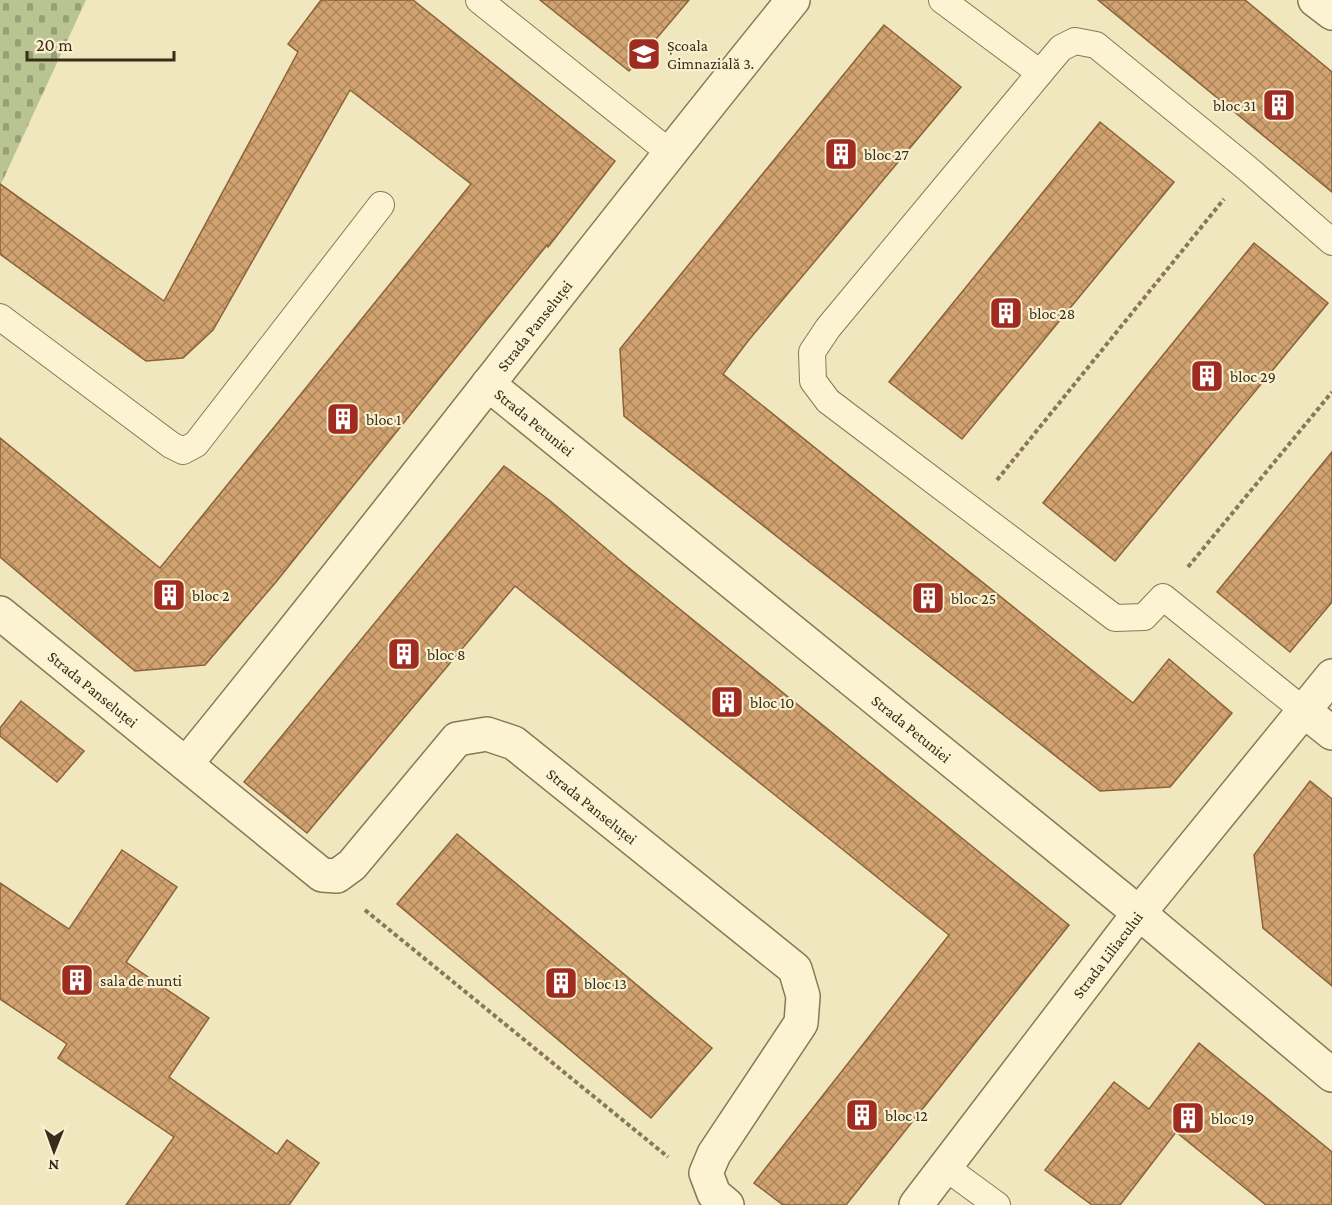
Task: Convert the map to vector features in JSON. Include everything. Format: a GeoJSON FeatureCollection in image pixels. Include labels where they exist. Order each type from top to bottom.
{"type":"FeatureCollection","features":[{"type":"Feature","properties":{"kind":"street","name":"Strada Panseluței"},"geometry":{"type":"LineString","coordinates":[[186,764],[669,152],[794,0]]}},
{"type":"Feature","properties":{"kind":"street"},"geometry":{"type":"LineString","coordinates":[[1316,0],[1332,13]]}},
{"type":"Feature","properties":{"kind":"street","name":"Strada Petuniei"},"geometry":{"type":"LineString","coordinates":[[488,384],[1139,913],[1332,1075]]}},
{"type":"Feature","properties":{"kind":"street","name":"Strada Panseluței"},"geometry":{"type":"LineString","coordinates":[[0,613],[322,875],[337,876],[352,865],[457,739],[487,734],[514,742],[777,954],[795,969],[803,996],[801,1023],[714,1154],[706,1173],[720,1200]]}},
{"type":"Feature","properties":{"kind":"street","name":"Strada Liliacului"},"geometry":{"type":"LineString","coordinates":[[916,1205],[1139,913],[1332,676]]}},
{"type":"Feature","properties":{"kind":"street"},"geometry":{"type":"LineString","coordinates":[[1304,710],[1332,733]]}},
{"type":"Feature","properties":{"kind":"lane"},"geometry":{"type":"LineString","coordinates":[[479,0],[669,152]]}},
{"type":"Feature","properties":{"kind":"lane"},"geometry":{"type":"LineString","coordinates":[[942,0],[1040,74]]}},
{"type":"Feature","properties":{"kind":"lane"},"geometry":{"type":"LineString","coordinates":[[1304,710],[1163,597],[1144,617],[1115,618],[828,401],[813,381],[812,352],[828,328],[1061,48],[1075,41],[1096,45],[1248,169],[1332,242]]}},
{"type":"Feature","properties":{"kind":"lane"},"geometry":{"type":"LineString","coordinates":[[0,317],[171,445],[183,451],[196,444],[381,205]]}},
{"type":"Feature","properties":{"kind":"lane"},"geometry":{"type":"LineString","coordinates":[[945,1167],[997,1205]]}},
{"type":"Feature","properties":{"kind":"path"},"geometry":{"type":"LineString","coordinates":[[972,511],[1248,169]]}},
{"type":"Feature","properties":{"kind":"path"},"geometry":{"type":"LineString","coordinates":[[1163,597],[1332,392]]}},
{"type":"Feature","properties":{"kind":"path"},"geometry":{"type":"LineString","coordinates":[[322,875],[720,1200]]}},
{"type":"Feature","properties":{"kind":"green space"},"geometry":{"type":"Polygon","coordinates":[[[0,0],[86,0],[1,184],[0,184],[0,0]]]}},
{"type":"Feature","properties":{"kind":"building"},"geometry":{"type":"Polygon","coordinates":[[[321,0],[413,0],[615,161],[276,582],[205,665],[135,671],[0,557],[0,438],[160,568],[471,184],[350,90],[213,330],[183,358],[146,361],[0,254],[0,184],[164,301],[298,52],[288,44],[321,0]]]}},
{"type":"Feature","properties":{"kind":"building"},"geometry":{"type":"Polygon","coordinates":[[[540,0],[689,0],[629,71],[540,0]]]}},
{"type":"Feature","properties":{"kind":"building","name":"bloc 31"},"geometry":{"type":"Polygon","coordinates":[[[1098,0],[1245,0],[1332,72],[1332,192],[1098,0]]]}},
{"type":"Feature","properties":{"kind":"building"},"geometry":{"type":"Polygon","coordinates":[[[884,25],[961,87],[748,341],[723,374],[1133,703],[1169,659],[1232,713],[1170,787],[1100,791],[624,416],[620,349],[884,25]]]}},
{"type":"Feature","properties":{"kind":"building","name":"bloc 28"},"geometry":{"type":"Polygon","coordinates":[[[1100,122],[1174,182],[962,439],[889,382],[1100,122]]]}},
{"type":"Feature","properties":{"kind":"building","name":"bloc 29"},"geometry":{"type":"Polygon","coordinates":[[[1254,243],[1328,303],[1115,561],[1043,503],[1254,243]]]}},
{"type":"Feature","properties":{"kind":"building"},"geometry":{"type":"Polygon","coordinates":[[[1332,452],[1332,602],[1290,652],[1217,592],[1332,452]]]}},
{"type":"Feature","properties":{"kind":"building"},"geometry":{"type":"Polygon","coordinates":[[[504,466],[549,500],[623,563],[1069,925],[846,1205],[783,1205],[754,1183],[949,935],[515,586],[307,833],[244,782],[504,466]]]}},
{"type":"Feature","properties":{"kind":"building"},"geometry":{"type":"Polygon","coordinates":[[[21,701],[84,751],[57,782],[0,736],[0,728],[21,701]]]}},
{"type":"Feature","properties":{"kind":"building"},"geometry":{"type":"Polygon","coordinates":[[[1310,781],[1332,799],[1332,986],[1263,928],[1254,855],[1310,781]]]}},
{"type":"Feature","properties":{"kind":"building","name":"bloc 13"},"geometry":{"type":"Polygon","coordinates":[[[457,834],[712,1048],[651,1118],[397,904],[457,834]]]}},
{"type":"Feature","properties":{"kind":"building","name":"sala de nunti"},"geometry":{"type":"Polygon","coordinates":[[[122,850],[177,887],[126,962],[209,1018],[169,1077],[277,1154],[287,1140],[319,1163],[289,1205],[126,1205],[174,1137],[58,1058],[67,1044],[0,999],[0,883],[69,929],[122,850]]]}},
{"type":"Feature","properties":{"kind":"building","name":"bloc 19"},"geometry":{"type":"Polygon","coordinates":[[[1199,1043],[1332,1152],[1332,1205],[1266,1205],[1176,1132],[1120,1205],[1092,1205],[1045,1170],[1114,1082],[1149,1109],[1199,1043]]]}},
{"type":"Feature","properties":{"kind":"place","name":"Școala Gimnazială 3."},"geometry":{"type":"Point","coordinates":[644,54]}},
{"type":"Feature","properties":{"kind":"place","name":"bloc 31"},"geometry":{"type":"Point","coordinates":[1279,105]}},
{"type":"Feature","properties":{"kind":"place","name":"bloc 27"},"geometry":{"type":"Point","coordinates":[841,154]}},
{"type":"Feature","properties":{"kind":"place","name":"bloc 28"},"geometry":{"type":"Point","coordinates":[1006,313]}},
{"type":"Feature","properties":{"kind":"place","name":"bloc 29"},"geometry":{"type":"Point","coordinates":[1207,376]}},
{"type":"Feature","properties":{"kind":"place","name":"bloc 1"},"geometry":{"type":"Point","coordinates":[343,419]}},
{"type":"Feature","properties":{"kind":"place","name":"bloc 2"},"geometry":{"type":"Point","coordinates":[169,595]}},
{"type":"Feature","properties":{"kind":"place","name":"bloc 25"},"geometry":{"type":"Point","coordinates":[928,598]}},
{"type":"Feature","properties":{"kind":"place","name":"bloc 8"},"geometry":{"type":"Point","coordinates":[404,654]}},
{"type":"Feature","properties":{"kind":"place","name":"bloc 10"},"geometry":{"type":"Point","coordinates":[727,702]}},
{"type":"Feature","properties":{"kind":"place","name":"sala de nunti"},"geometry":{"type":"Point","coordinates":[77,980]}},
{"type":"Feature","properties":{"kind":"place","name":"bloc 13"},"geometry":{"type":"Point","coordinates":[561,983]}},
{"type":"Feature","properties":{"kind":"place","name":"bloc 12"},"geometry":{"type":"Point","coordinates":[862,1115]}},
{"type":"Feature","properties":{"kind":"place","name":"bloc 19"},"geometry":{"type":"Point","coordinates":[1188,1118]}}]}
